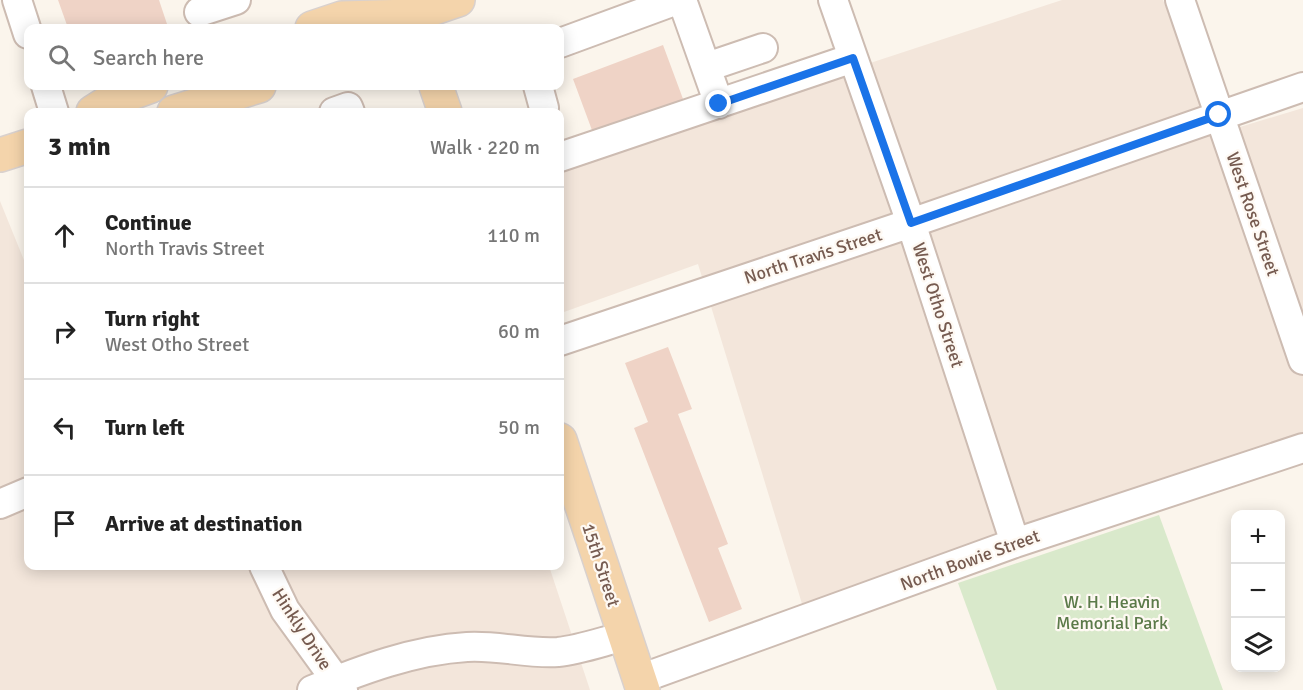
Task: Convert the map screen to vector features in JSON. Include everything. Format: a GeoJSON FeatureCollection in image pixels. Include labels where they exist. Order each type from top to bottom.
{"type":"FeatureCollection","features":[{"type":"Feature","properties":{"kind":"main road"},"geometry":{"type":"LineString","coordinates":[[324,24],[342,18],[406,18],[458,0]]}},
{"type":"Feature","properties":{"kind":"main road"},"geometry":{"type":"LineString","coordinates":[[99,108],[112,100],[140,90]]}},
{"type":"Feature","properties":{"kind":"main road"},"geometry":{"type":"LineString","coordinates":[[203,108],[225,105],[252,90]]}},
{"type":"Feature","properties":{"kind":"main road"},"geometry":{"type":"LineString","coordinates":[[437,90],[444,108]]}},
{"type":"Feature","properties":{"kind":"main road"},"geometry":{"type":"LineString","coordinates":[[0,155],[24,147]]}},
{"type":"Feature","properties":{"kind":"main road","name":"15th Street"},"geometry":{"type":"LineString","coordinates":[[564,452],[641,684]]}},
{"type":"Feature","properties":{"kind":"street"},"geometry":{"type":"LineString","coordinates":[[17,0],[25,24]]}},
{"type":"Feature","properties":{"kind":"street"},"geometry":{"type":"LineString","coordinates":[[200,13],[236,0]]}},
{"type":"Feature","properties":{"kind":"street"},"geometry":{"type":"LineString","coordinates":[[564,42],[677,0]]}},
{"type":"Feature","properties":{"kind":"street"},"geometry":{"type":"LineString","coordinates":[[682,0],[719,104]]}},
{"type":"Feature","properties":{"kind":"street","name":"West Otho Street"},"geometry":{"type":"LineString","coordinates":[[833,0],[911,223],[1015,543]]}},
{"type":"Feature","properties":{"kind":"street","name":"West Rose Street"},"geometry":{"type":"LineString","coordinates":[[1180,0],[1303,360]]}},
{"type":"Feature","properties":{"kind":"street"},"geometry":{"type":"LineString","coordinates":[[707,67],[763,48]]}},
{"type":"Feature","properties":{"kind":"street"},"geometry":{"type":"LineString","coordinates":[[564,155],[853,58]]}},
{"type":"Feature","properties":{"kind":"street","name":"North Travis Street"},"geometry":{"type":"LineString","coordinates":[[564,340],[911,223],[1303,87]]}},
{"type":"Feature","properties":{"kind":"street","name":"North Bowie Street"},"geometry":{"type":"LineString","coordinates":[[641,684],[1015,543],[1303,448]]}},
{"type":"Feature","properties":{"kind":"street"},"geometry":{"type":"LineString","coordinates":[[0,504],[24,494]]}},
{"type":"Feature","properties":{"kind":"street","name":"Hinkly Drive"},"geometry":{"type":"LineString","coordinates":[[266,570],[285,610],[330,687]]}},
{"type":"Feature","properties":{"kind":"street"},"geometry":{"type":"LineString","coordinates":[[330,687],[414,655],[465,647],[560,652],[625,636]]}},
{"type":"Feature","properties":{"kind":"shaded area"},"geometry":{"type":"Polygon","coordinates":[[[1062,0],[1163,0],[1217,134],[1303,108],[1303,432],[803,607],[698,264],[564,312],[564,164],[1062,0]]]}},
{"type":"Feature","properties":{"kind":"shaded area"},"geometry":{"type":"Polygon","coordinates":[[[0,201],[24,260],[24,570],[550,570],[590,690],[0,690],[0,201]]]}},
{"type":"Feature","properties":{"kind":"green space","name":"W. H. Heavin Memorial Park"},"geometry":{"type":"Polygon","coordinates":[[[1159,515],[1223,690],[997,690],[958,583],[1159,515]]]}},
{"type":"Feature","properties":{"kind":"building"},"geometry":{"type":"Polygon","coordinates":[[[58,0],[159,0],[167,24],[67,24],[58,0]]]}},
{"type":"Feature","properties":{"kind":"building"},"geometry":{"type":"Polygon","coordinates":[[[663,45],[686,107],[596,141],[573,79],[663,45]]]}},
{"type":"Feature","properties":{"kind":"building"},"geometry":{"type":"Polygon","coordinates":[[[668,347],[692,409],[678,414],[728,544],[718,548],[742,609],[709,622],[634,428],[648,422],[625,363],[668,347]]]}},
{"type":"Feature","properties":{"kind":"route"},"geometry":{"type":"LineString","coordinates":[[719,104],[853,58],[911,223],[1219,115]]}}]}
